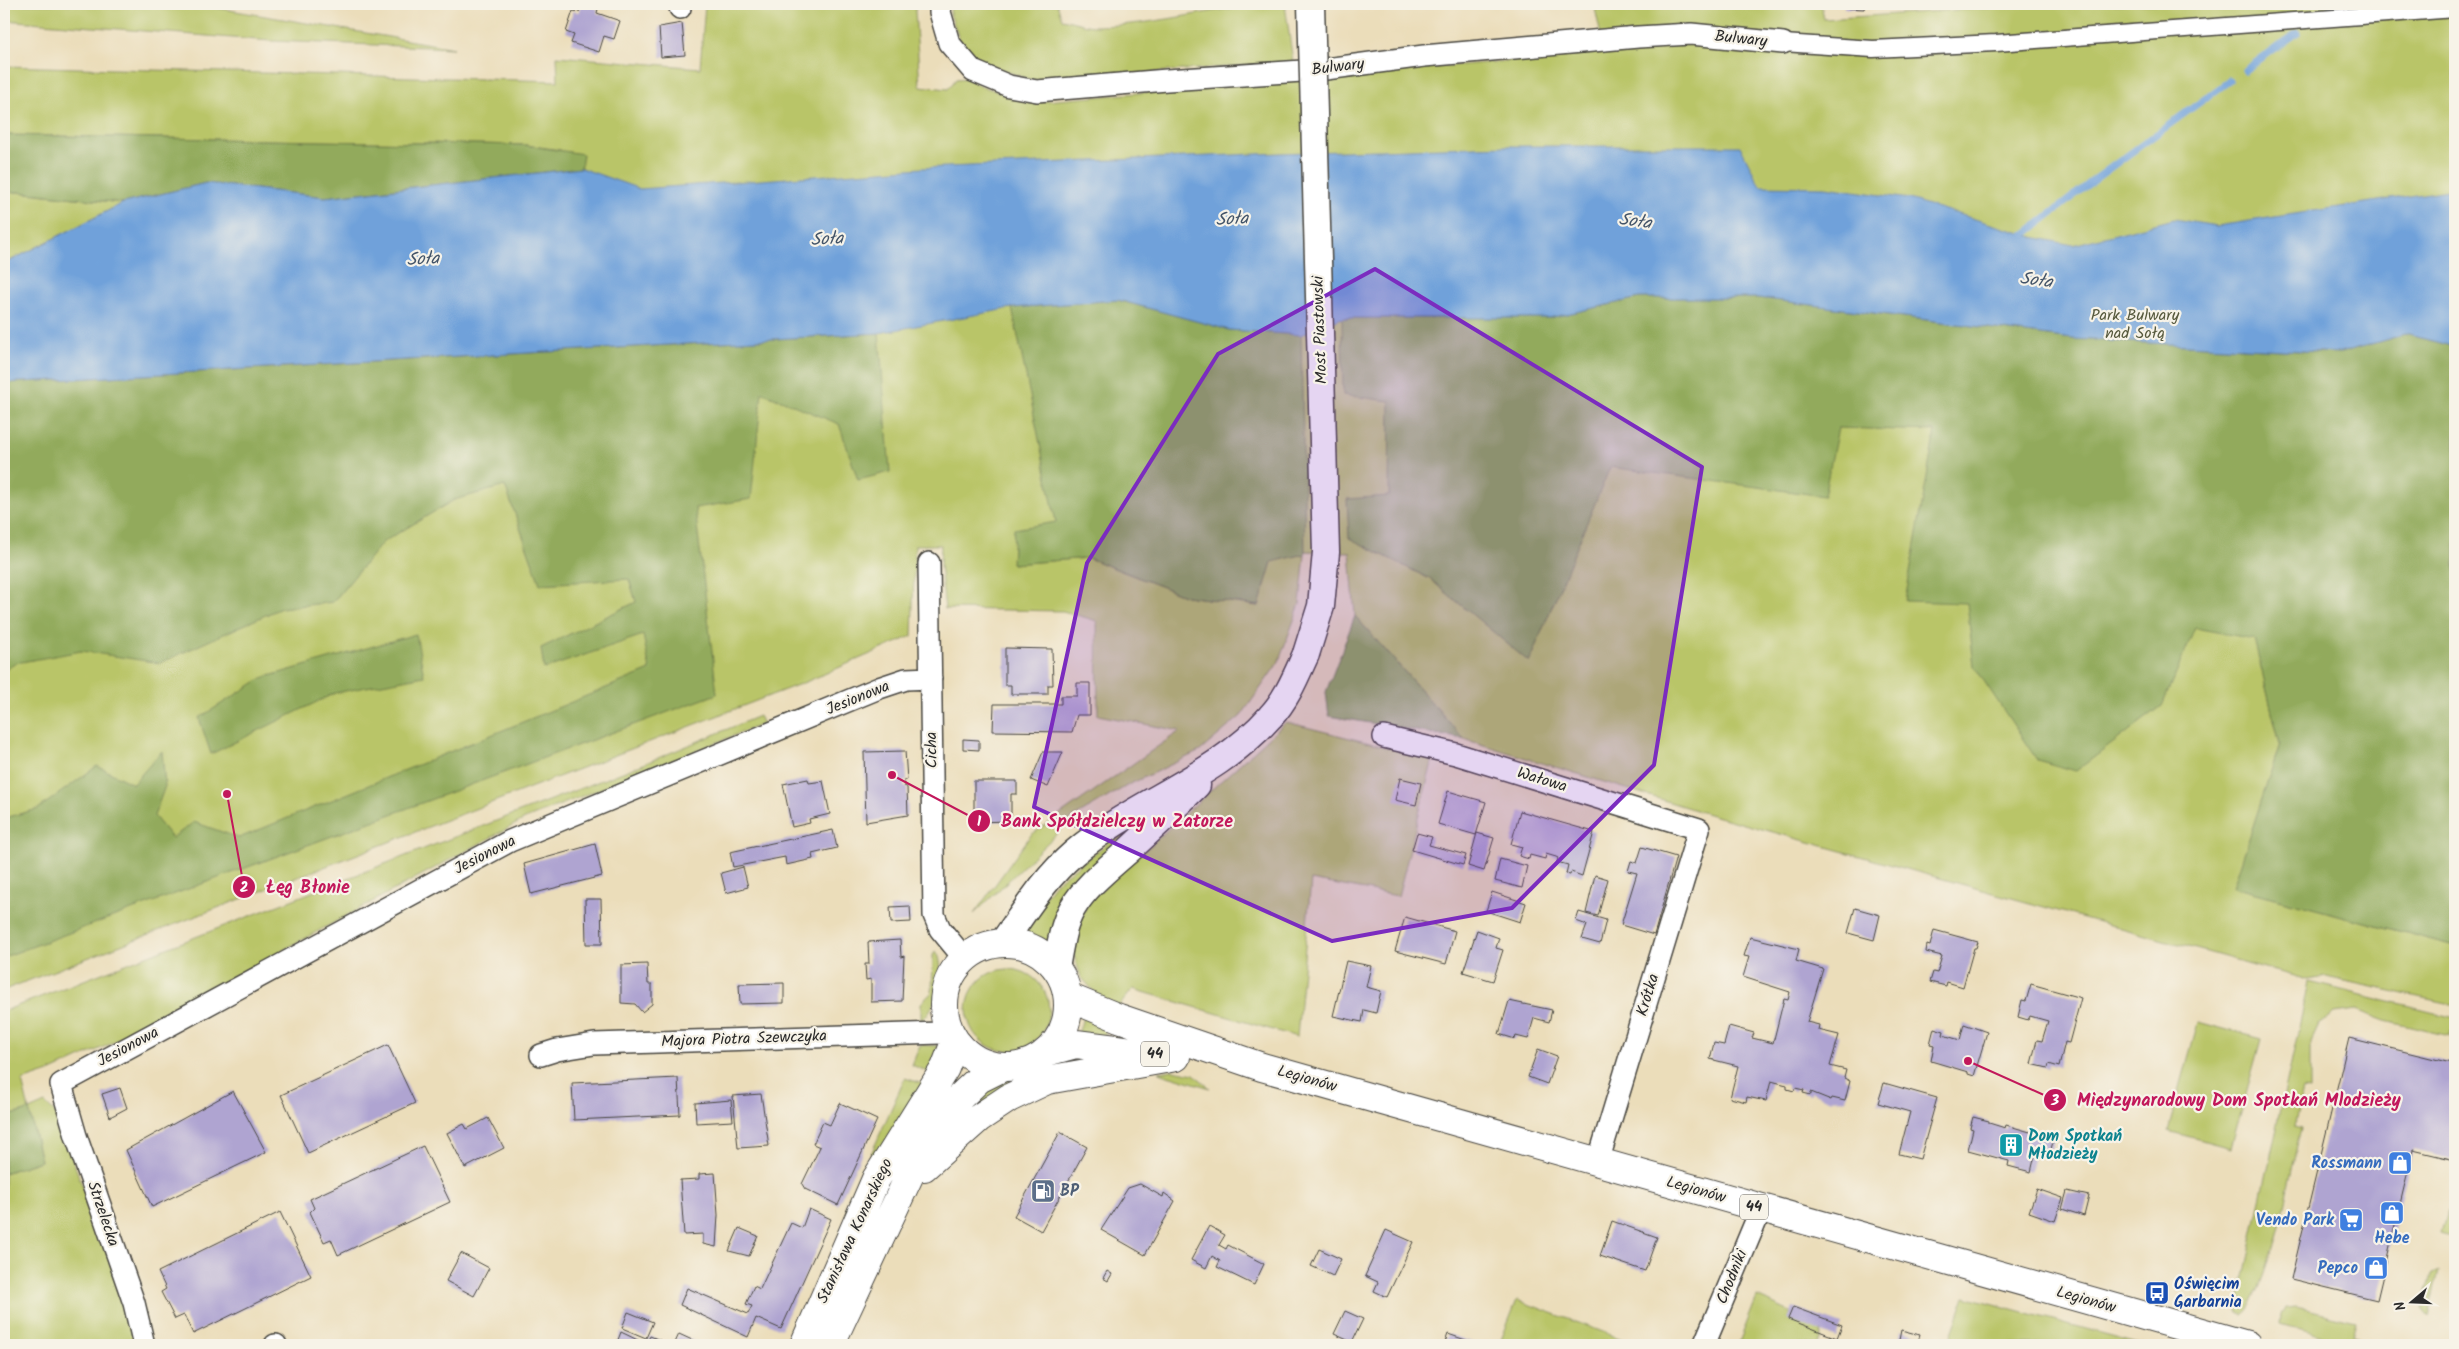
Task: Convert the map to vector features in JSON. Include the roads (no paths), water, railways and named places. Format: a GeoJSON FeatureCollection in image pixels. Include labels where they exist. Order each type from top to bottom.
{"type":"FeatureCollection","features":[{"type":"Feature","properties":{"kind":"main road","name":"44"},"geometry":{"type":"LineString","coordinates":[[1003,942],[1022,944],[1039,952],[1056,968],[1062,977],[1068,997],[1066,1024],[1059,1039],[1050,1051],[1027,1064],[1001,1068],[984,1064],[968,1055],[951,1035],[944,1014],[944,993],[952,974],[964,958],[982,947],[1003,942]]}},
{"type":"Feature","properties":{"kind":"main road","name":"Legionów"},"geometry":{"type":"LineString","coordinates":[[1068,997],[1119,1018],[1262,1067],[2247,1345]]}},
{"type":"Feature","properties":{"kind":"main road","name":"Stanisława Konarskiego"},"geometry":{"type":"LineString","coordinates":[[804,1345],[876,1178],[945,1068],[951,1035]]}},
{"type":"Feature","properties":{"kind":"main road","name":"Legionów"},"geometry":{"type":"LineString","coordinates":[[1050,1051],[1076,1044],[1262,1067]]}},
{"type":"Feature","properties":{"kind":"main road"},"geometry":{"type":"LineString","coordinates":[[904,1185],[979,1118],[1008,1098],[1047,1080],[1176,1057]]}},
{"type":"Feature","properties":{"kind":"main road","name":"Stanisława Konarskiego"},"geometry":{"type":"LineString","coordinates":[[830,1345],[920,1154],[960,1097],[979,1079],[1001,1068]]}},
{"type":"Feature","properties":{"kind":"street","name":"Bulwary"},"geometry":{"type":"LineString","coordinates":[[940,4],[940,12],[949,43],[973,70],[1009,86],[1037,91],[1177,79],[1318,70],[1424,56],[1638,37],[1691,34],[1783,43]]}},
{"type":"Feature","properties":{"kind":"street","name":"Most Piastowski"},"geometry":{"type":"LineString","coordinates":[[1216,765],[1244,743],[1272,716],[1291,688],[1306,654],[1321,606],[1326,552],[1311,4]]}},
{"type":"Feature","properties":{"kind":"street"},"geometry":{"type":"LineString","coordinates":[[1783,43],[1874,49],[1987,43],[2455,9]]}},
{"type":"Feature","properties":{"kind":"street","name":"Cicha"},"geometry":{"type":"LineString","coordinates":[[930,563],[934,915],[940,929],[964,958]]}},
{"type":"Feature","properties":{"kind":"street","name":"Jesionowa"},"geometry":{"type":"LineString","coordinates":[[61,1084],[510,840],[879,688],[906,679],[931,678]]}},
{"type":"Feature","properties":{"kind":"street","name":"Wałowa"},"geometry":{"type":"LineString","coordinates":[[1384,737],[1456,754],[1699,829]]}},
{"type":"Feature","properties":{"kind":"street"},"geometry":{"type":"LineString","coordinates":[[1003,942],[1041,886],[1075,852],[1106,829],[1216,765]]}},
{"type":"Feature","properties":{"kind":"street"},"geometry":{"type":"LineString","coordinates":[[1056,968],[1062,933],[1067,920],[1073,908],[1088,888],[1169,814],[1216,765]]}},
{"type":"Feature","properties":{"kind":"street","name":"Krótka"},"geometry":{"type":"LineString","coordinates":[[1598,1162],[1699,829]]}},
{"type":"Feature","properties":{"kind":"street","name":"Majora Piotra Szewczyka"},"geometry":{"type":"LineString","coordinates":[[541,1055],[556,1050],[594,1044],[941,1033],[951,1035]]}},
{"type":"Feature","properties":{"kind":"street","name":"Strzelecka"},"geometry":{"type":"LineString","coordinates":[[61,1084],[76,1136],[134,1303],[144,1345]]}},
{"type":"Feature","properties":{"kind":"street","name":"Chodniki"},"geometry":{"type":"LineString","coordinates":[[1704,1345],[1761,1209]]}},
{"type":"Feature","properties":{"kind":"water","name":"Soła"},"geometry":{"type":"Polygon","coordinates":[[[1505,146],[1740,146],[1760,186],[1826,187],[1909,199],[2037,238],[2073,245],[2174,219],[2217,226],[2455,189],[2455,347],[2406,334],[2340,353],[2072,339],[1759,298],[1639,298],[1549,318],[1342,318],[1301,335],[1229,330],[1118,300],[1012,308],[879,333],[4,383],[4,264],[123,203],[206,183],[325,197],[581,168],[640,189],[922,168],[1505,146]]]}},
{"type":"Feature","properties":{"kind":"waterway"},"geometry":{"type":"LineString","coordinates":[[2331,9],[2338,4]]}},
{"type":"Feature","properties":{"kind":"waterway"},"geometry":{"type":"LineString","coordinates":[[2245,70],[2297,33]]}},
{"type":"Feature","properties":{"kind":"waterway"},"geometry":{"type":"LineString","coordinates":[[2018,240],[2095,179],[2229,81]]}},
{"type":"Feature","properties":{"kind":"place","name":"Bank Spółdzielczy w Zatorze"},"geometry":{"type":"Point","coordinates":[892,775]}},
{"type":"Feature","properties":{"kind":"place","name":"Łęg Błonie"},"geometry":{"type":"Point","coordinates":[227,794]}},
{"type":"Feature","properties":{"kind":"place","name":"Międzynarodowy Dom Spotkań Mlodzieży"},"geometry":{"type":"Point","coordinates":[1968,1061]}},
{"type":"Feature","properties":{"kind":"place","name":"Dom Spotkań Młodzieży"},"geometry":{"type":"Point","coordinates":[2011,1145]}},
{"type":"Feature","properties":{"kind":"place","name":"Rossmann"},"geometry":{"type":"Point","coordinates":[2400,1163]}},
{"type":"Feature","properties":{"kind":"place","name":"BP"},"geometry":{"type":"Point","coordinates":[1043,1191]}},
{"type":"Feature","properties":{"kind":"place","name":"Hebe"},"geometry":{"type":"Point","coordinates":[2392,1213]}},
{"type":"Feature","properties":{"kind":"place","name":"Vendo Park"},"geometry":{"type":"Point","coordinates":[2351,1220]}},
{"type":"Feature","properties":{"kind":"place","name":"Pepco"},"geometry":{"type":"Point","coordinates":[2376,1268]}},
{"type":"Feature","properties":{"kind":"place","name":"Oświęcim Garbarnia"},"geometry":{"type":"Point","coordinates":[2157,1293]}},
{"type":"Feature","properties":{"kind":"park label","name":"Park Bulwary nad Sołą"},"geometry":{"type":"Point","coordinates":[2135,324]}}]}
